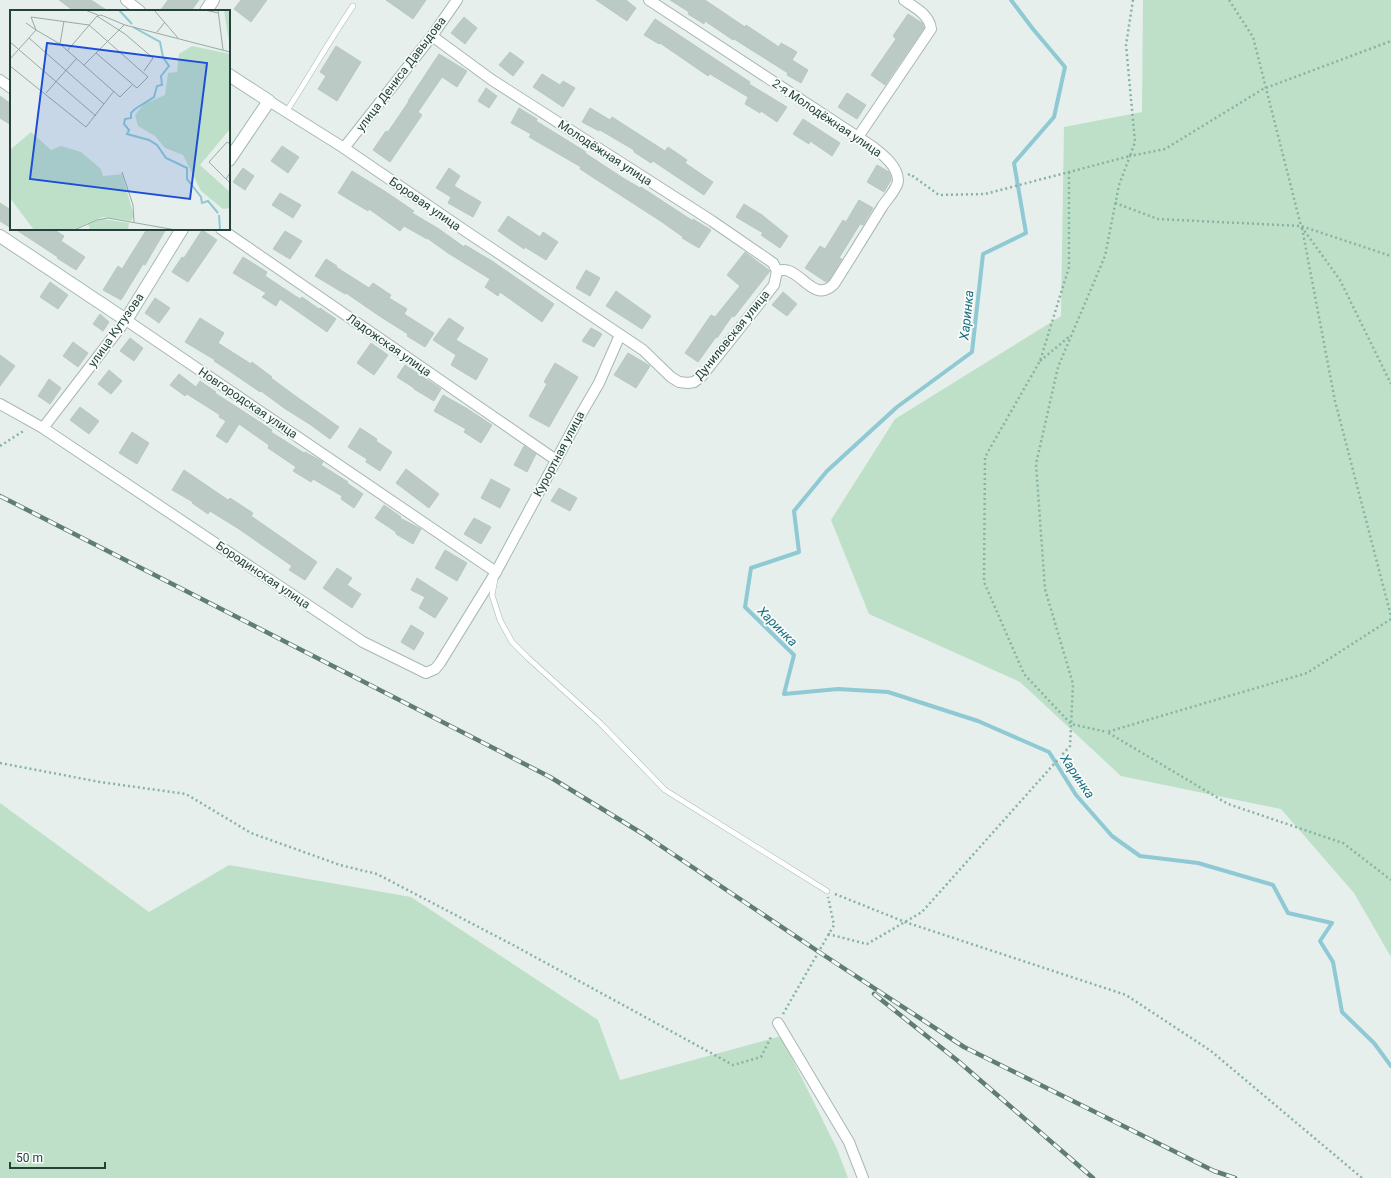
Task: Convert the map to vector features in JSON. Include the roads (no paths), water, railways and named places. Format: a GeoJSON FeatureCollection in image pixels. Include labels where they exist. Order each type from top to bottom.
{"type":"FeatureCollection","features":[{"type":"Feature","properties":{"kind":"street"},"geometry":{"type":"LineString","coordinates":[[126,0],[139,10]]}},
{"type":"Feature","properties":{"kind":"street"},"geometry":{"type":"LineString","coordinates":[[207,10],[213,0]]}},
{"type":"Feature","properties":{"kind":"street","name":"улица Дениса Давыдова"},"geometry":{"type":"LineString","coordinates":[[344,148],[432,36],[457,0]]}},
{"type":"Feature","properties":{"kind":"street","name":"2-я Молодёжная улица"},"geometry":{"type":"LineString","coordinates":[[649,0],[883,155],[891,163],[896,172],[898,182],[894,191],[831,288],[826,290],[817,290],[808,286],[792,272],[787,270],[777,271]]}},
{"type":"Feature","properties":{"kind":"street"},"geometry":{"type":"LineString","coordinates":[[858,138],[931,29],[930,21],[904,0]]}},
{"type":"Feature","properties":{"kind":"street","name":"Молодёжная улица"},"geometry":{"type":"LineString","coordinates":[[432,36],[492,80],[712,221],[773,263],[777,271]]}},
{"type":"Feature","properties":{"kind":"street","name":"Боровая улица"},"geometry":{"type":"LineString","coordinates":[[230,76],[344,148],[620,335]]}},
{"type":"Feature","properties":{"kind":"street"},"geometry":{"type":"LineString","coordinates":[[0,80],[10,87]]}},
{"type":"Feature","properties":{"kind":"street"},"geometry":{"type":"LineString","coordinates":[[230,159],[269,101]]}},
{"type":"Feature","properties":{"kind":"street","name":"улица Кутузова"},"geometry":{"type":"LineString","coordinates":[[40,426],[126,320],[181,230]]}},
{"type":"Feature","properties":{"kind":"street","name":"Ладожская улица"},"geometry":{"type":"LineString","coordinates":[[222,230],[556,460]]}},
{"type":"Feature","properties":{"kind":"street","name":"Новгородская улица"},"geometry":{"type":"LineString","coordinates":[[0,236],[496,572]]}},
{"type":"Feature","properties":{"kind":"street","name":"Дуниловская улица"},"geometry":{"type":"LineString","coordinates":[[620,335],[643,350],[671,377],[679,382],[688,384],[694,382],[701,377],[716,359],[774,284],[777,271]]}},
{"type":"Feature","properties":{"kind":"street","name":"Курортная улица"},"geometry":{"type":"LineString","coordinates":[[496,572],[599,383],[620,335]]}},
{"type":"Feature","properties":{"kind":"street","name":"Бородинская улица"},"geometry":{"type":"LineString","coordinates":[[0,404],[40,426],[363,642],[426,672],[435,669],[440,663],[496,572]]}},
{"type":"Feature","properties":{"kind":"street"},"geometry":{"type":"LineString","coordinates":[[778,1023],[849,1142],[863,1178]]}},
{"type":"Feature","properties":{"kind":"lane"},"geometry":{"type":"LineString","coordinates":[[286,112],[308,80],[331,39],[353,6]]}},
{"type":"Feature","properties":{"kind":"lane"},"geometry":{"type":"LineString","coordinates":[[496,572],[492,595],[500,620],[512,642],[528,658],[600,723],[665,790],[827,891]]}},
{"type":"Feature","properties":{"kind":"waterway","name":"Харинка"},"geometry":{"type":"LineString","coordinates":[[1011,0],[1065,67],[1054,117],[1014,163],[1026,233],[983,254],[972,352],[897,407],[827,471],[794,511],[799,552],[751,568],[745,607],[794,655],[784,694],[838,689],[888,692],[978,721],[1049,752],[1076,795],[1112,836],[1140,856],[1198,863],[1273,885],[1288,913],[1332,923],[1320,941],[1333,962],[1342,1012],[1374,1043],[1391,1066]]}},
{"type":"Feature","properties":{"kind":"railway"},"geometry":{"type":"LineString","coordinates":[[0,496],[550,777],[643,834],[964,1047],[1214,1171],[1235,1178]]}},
{"type":"Feature","properties":{"kind":"railway"},"geometry":{"type":"LineString","coordinates":[[874,994],[958,1061],[1093,1178]]}}]}
